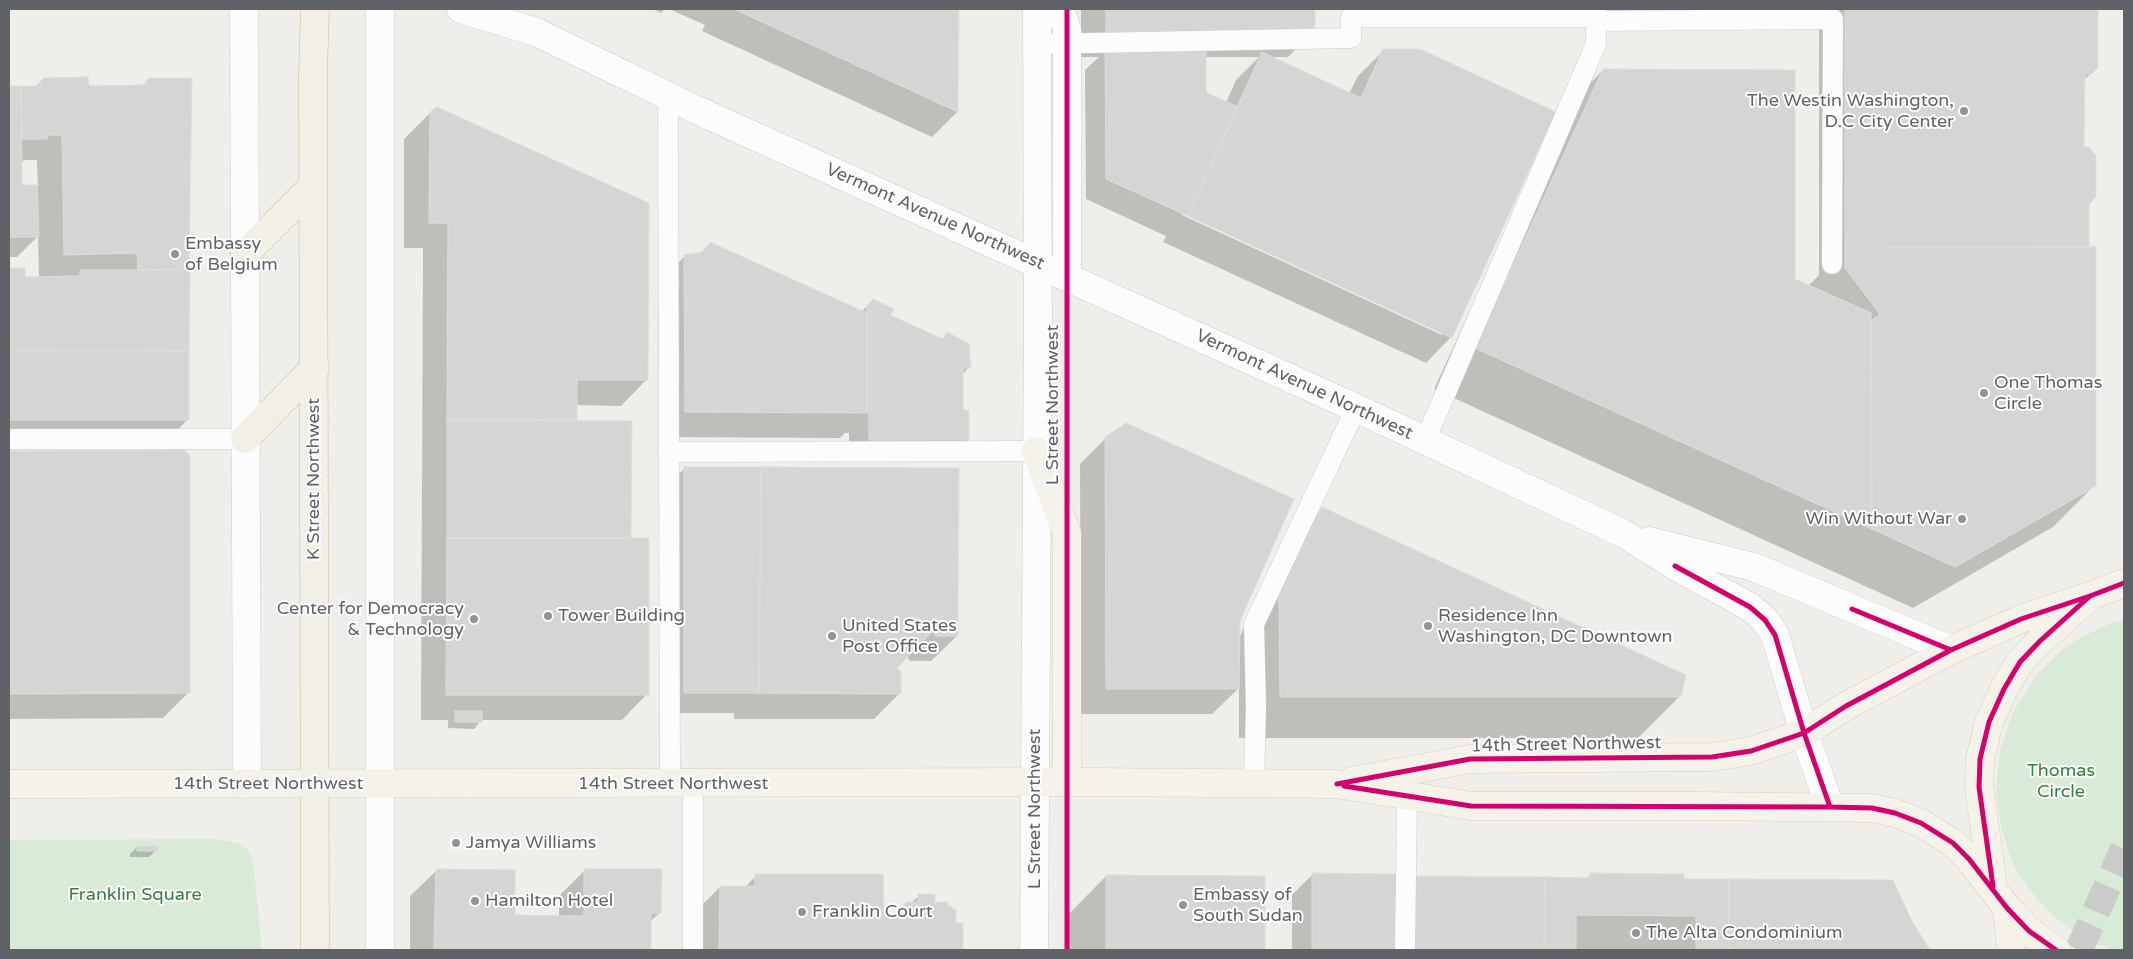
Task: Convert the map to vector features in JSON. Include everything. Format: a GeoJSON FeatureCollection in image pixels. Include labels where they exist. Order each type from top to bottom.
{"type":"FeatureCollection","features":[{"type":"Feature","properties":{"kind":"highway","name":"K Street Northwest"},"geometry":{"type":"LineString","coordinates":[[315,9],[313,186],[315,367],[315,950]]}},
{"type":"Feature","properties":{"kind":"highway"},"geometry":{"type":"LineString","coordinates":[[245,254],[313,186]]}},
{"type":"Feature","properties":{"kind":"highway"},"geometry":{"type":"LineString","coordinates":[[245,440],[315,367]]}},
{"type":"Feature","properties":{"kind":"main road"},"geometry":{"type":"LineString","coordinates":[[1036,451],[1067,534],[1067,783]]}},
{"type":"Feature","properties":{"kind":"main road","name":"14th Street Northwest"},"geometry":{"type":"LineString","coordinates":[[1337,784],[1470,759],[1712,757],[1731,755],[1771,745],[1804,732],[1846,706],[1951,650],[2021,619],[2124,583]]}},
{"type":"Feature","properties":{"kind":"main road"},"geometry":{"type":"LineString","coordinates":[[2011,950],[1978,787],[1980,760],[1989,722],[2004,689],[2020,662],[2062,619],[2090,596]]}},
{"type":"Feature","properties":{"kind":"main road","name":"14th Street Northwest"},"geometry":{"type":"LineString","coordinates":[[9,784],[1337,784],[1471,806],[1872,808],[1895,813],[1921,823],[1953,843],[1969,859],[2028,931],[2056,950]]}},
{"type":"Feature","properties":{"kind":"street"},"geometry":{"type":"LineString","coordinates":[[244,9],[248,784]]}},
{"type":"Feature","properties":{"kind":"street"},"geometry":{"type":"LineString","coordinates":[[380,9],[380,950]]}},
{"type":"Feature","properties":{"kind":"street","name":"Vermont Avenue Northwest"},"geometry":{"type":"LineString","coordinates":[[461,9],[536,32],[668,96],[1356,408],[1624,534],[1675,566],[1750,607],[1765,620],[1775,635],[1804,732],[1830,807]]}},
{"type":"Feature","properties":{"kind":"street","name":"L Street Northwest"},"geometry":{"type":"LineString","coordinates":[[1034,950],[1037,9]]}},
{"type":"Feature","properties":{"kind":"street"},"geometry":{"type":"LineString","coordinates":[[1060,9],[1067,29],[1067,277]]}},
{"type":"Feature","properties":{"kind":"street","name":"Vermont Avenue Northwest"},"geometry":{"type":"LineString","coordinates":[[1624,534],[1754,567],[1951,650]]}},
{"type":"Feature","properties":{"kind":"lane"},"geometry":{"type":"LineString","coordinates":[[1037,44],[1351,38],[1351,13],[1596,16],[1808,14],[1833,19],[1832,264]]}},
{"type":"Feature","properties":{"kind":"lane"},"geometry":{"type":"LineString","coordinates":[[1425,441],[1596,44],[1596,16]]}},
{"type":"Feature","properties":{"kind":"lane"},"geometry":{"type":"LineString","coordinates":[[668,96],[668,452],[681,784],[692,950]]}},
{"type":"Feature","properties":{"kind":"lane"},"geometry":{"type":"LineString","coordinates":[[1254,783],[1256,708],[1254,624],[1356,408]]}},
{"type":"Feature","properties":{"kind":"lane"},"geometry":{"type":"LineString","coordinates":[[9,439],[245,440]]}},
{"type":"Feature","properties":{"kind":"lane"},"geometry":{"type":"LineString","coordinates":[[668,452],[1036,451]]}},
{"type":"Feature","properties":{"kind":"lane"},"geometry":{"type":"LineString","coordinates":[[1405,950],[1407,797]]}},
{"type":"Feature","properties":{"kind":"green space","name":"Thomas Circle"},"geometry":{"type":"Polygon","coordinates":[[[2124,620],[2124,950],[2112,950],[2085,939],[2051,914],[2029,889],[2014,866],[2002,831],[1996,793],[2000,751],[2012,714],[2036,676],[2061,651],[2080,638],[2111,623],[2124,620]]]}},
{"type":"Feature","properties":{"kind":"green space","name":"Franklin Square"},"geometry":{"type":"Polygon","coordinates":[[[218,839],[240,844],[249,851],[254,869],[262,950],[9,950],[9,840],[218,839]]]}},
{"type":"Feature","properties":{"kind":"building"},"geometry":{"type":"Polygon","coordinates":[[[734,9],[959,9],[958,112],[734,9]]]}},
{"type":"Feature","properties":{"kind":"building"},"geometry":{"type":"Polygon","coordinates":[[[1106,9],[1315,9],[1315,32],[1106,32],[1106,9]]]}},
{"type":"Feature","properties":{"kind":"building","name":"The Westin Washington, D.C City Center"},"geometry":{"type":"Polygon","coordinates":[[[1845,9],[2098,9],[2098,68],[2091,74],[2085,74],[2084,147],[2089,147],[2096,155],[2096,197],[2089,204],[2089,246],[2096,247],[1845,248],[1845,9]]]}},
{"type":"Feature","properties":{"kind":"building"},"geometry":{"type":"Polygon","coordinates":[[[1105,48],[1206,49],[1206,92],[1238,107],[1188,216],[1106,179],[1105,48]]]}},
{"type":"Feature","properties":{"kind":"building"},"geometry":{"type":"Polygon","coordinates":[[[1383,49],[1420,49],[1556,112],[1452,338],[1188,216],[1262,52],[1361,98],[1383,49]]]}},
{"type":"Feature","properties":{"kind":"building"},"geometry":{"type":"Polygon","coordinates":[[[1603,69],[1795,70],[1795,279],[1871,313],[1872,529],[1475,348],[1603,69]]]}},
{"type":"Feature","properties":{"kind":"building"},"geometry":{"type":"Polygon","coordinates":[[[88,77],[89,86],[144,85],[147,79],[151,78],[192,78],[189,269],[138,270],[137,253],[64,255],[62,135],[47,135],[47,139],[22,139],[21,86],[40,86],[41,80],[44,78],[88,77]]]}},
{"type":"Feature","properties":{"kind":"building"},"geometry":{"type":"Polygon","coordinates":[[[9,86],[21,86],[22,185],[37,185],[39,237],[9,237],[9,86]]]}},
{"type":"Feature","properties":{"kind":"building"},"geometry":{"type":"Polygon","coordinates":[[[437,107],[649,203],[648,380],[577,380],[577,420],[447,420],[448,223],[429,223],[430,112],[437,107]]]}},
{"type":"Feature","properties":{"kind":"building"},"geometry":{"type":"Polygon","coordinates":[[[710,242],[867,313],[867,413],[685,412],[684,255],[703,252],[710,242]]]}},
{"type":"Feature","properties":{"kind":"building","name":"One Thomas Circle"},"geometry":{"type":"Polygon","coordinates":[[[2096,247],[2096,486],[1955,567],[1872,529],[1871,321],[1880,314],[1845,268],[1845,248],[2096,247]]]}},
{"type":"Feature","properties":{"kind":"building"},"geometry":{"type":"Polygon","coordinates":[[[9,268],[25,268],[25,277],[80,276],[80,270],[190,270],[189,351],[9,350],[9,268]]]}},
{"type":"Feature","properties":{"kind":"building"},"geometry":{"type":"Polygon","coordinates":[[[873,299],[894,309],[890,315],[943,339],[947,332],[969,344],[971,368],[963,368],[963,410],[969,410],[969,440],[869,440],[869,413],[867,413],[867,304],[870,305],[873,299]]]}},
{"type":"Feature","properties":{"kind":"building"},"geometry":{"type":"Polygon","coordinates":[[[9,350],[189,351],[189,420],[9,420],[9,350]]]}},
{"type":"Feature","properties":{"kind":"building"},"geometry":{"type":"Polygon","coordinates":[[[447,420],[632,421],[631,538],[447,538],[447,420]]]}},
{"type":"Feature","properties":{"kind":"building"},"geometry":{"type":"Polygon","coordinates":[[[1126,423],[1294,499],[1240,621],[1239,689],[1106,689],[1105,437],[1126,423]]]}},
{"type":"Feature","properties":{"kind":"building"},"geometry":{"type":"Polygon","coordinates":[[[184,450],[190,456],[190,693],[9,694],[9,451],[184,450]]]}},
{"type":"Feature","properties":{"kind":"building"},"geometry":{"type":"Polygon","coordinates":[[[684,467],[761,467],[759,693],[684,693],[684,467]]]}},
{"type":"Feature","properties":{"kind":"building"},"geometry":{"type":"Polygon","coordinates":[[[761,467],[959,468],[958,636],[936,636],[933,631],[897,668],[901,671],[901,694],[759,693],[761,467]]]}},
{"type":"Feature","properties":{"kind":"building","name":"Residence Inn Washington, DC Downtown"},"geometry":{"type":"Polygon","coordinates":[[[1322,507],[1686,675],[1681,697],[1280,697],[1279,597],[1322,507]]]}},
{"type":"Feature","properties":{"kind":"building","name":"Tower Building"},"geometry":{"type":"Polygon","coordinates":[[[447,538],[649,538],[649,695],[446,695],[447,538]]]}},
{"type":"Feature","properties":{"kind":"building"},"geometry":{"type":"Polygon","coordinates":[[[455,711],[482,711],[482,722],[455,722],[455,711]]]}},
{"type":"Feature","properties":{"kind":"building"},"geometry":{"type":"Polygon","coordinates":[[[137,846],[158,846],[158,851],[137,851],[137,846]]]}},
{"type":"Feature","properties":{"kind":"building","name":"Hamilton Hotel"},"geometry":{"type":"Polygon","coordinates":[[[436,869],[515,870],[515,915],[584,916],[584,869],[662,869],[661,913],[651,913],[651,950],[434,950],[436,869]]]}},
{"type":"Feature","properties":{"kind":"building"},"geometry":{"type":"Polygon","coordinates":[[[1312,873],[1399,874],[1399,950],[1312,950],[1312,873]]]}},
{"type":"Feature","properties":{"kind":"building"},"geometry":{"type":"Polygon","coordinates":[[[1590,873],[1684,874],[1684,879],[1729,879],[1729,950],[1544,950],[1545,877],[1590,878],[1590,873]]]}},
{"type":"Feature","properties":{"kind":"building","name":"Franklin Court"},"geometry":{"type":"Polygon","coordinates":[[[755,874],[883,874],[884,915],[902,915],[902,905],[906,906],[906,902],[918,902],[918,894],[935,894],[935,902],[948,902],[948,906],[956,909],[956,923],[963,923],[963,950],[719,950],[720,886],[755,886],[755,874]]]}},
{"type":"Feature","properties":{"kind":"building"},"geometry":{"type":"Polygon","coordinates":[[[1106,875],[1265,876],[1265,950],[1106,950],[1106,875]]]}},
{"type":"Feature","properties":{"kind":"building"},"geometry":{"type":"Polygon","coordinates":[[[1413,876],[1545,877],[1544,950],[1412,950],[1413,876]]]}},
{"type":"Feature","properties":{"kind":"building"},"geometry":{"type":"Polygon","coordinates":[[[1729,879],[1893,880],[1912,921],[1930,950],[1729,950],[1729,879]]]}},
{"type":"Feature","properties":{"kind":"building","name":"The Alta Condominium"},"geometry":{"type":"Polygon","coordinates":[[[1576,915],[1696,916],[1696,950],[1576,950],[1576,915]]]}},
{"type":"Feature","properties":{"kind":"tunnel"},"geometry":{"type":"LineString","coordinates":[[2079,950],[2124,849]]}},
{"type":"Feature","properties":{"kind":"cycle path"},"geometry":{"type":"LineString","coordinates":[[1067,9],[1067,950]]}},
{"type":"Feature","properties":{"kind":"cycle path"},"geometry":{"type":"LineString","coordinates":[[1675,566],[1750,607],[1765,620],[1775,635],[1804,733],[1830,807]]}},
{"type":"Feature","properties":{"kind":"cycle path"},"geometry":{"type":"LineString","coordinates":[[1993,886],[1979,787],[1980,759],[1989,722],[2004,689],[2020,662],[2040,641],[2090,596],[2124,583]]}},
{"type":"Feature","properties":{"kind":"cycle path"},"geometry":{"type":"LineString","coordinates":[[1337,784],[1470,759],[1712,757],[1751,751],[1804,733],[1846,706],[1951,650],[2021,619],[2090,596]]}},
{"type":"Feature","properties":{"kind":"cycle path"},"geometry":{"type":"LineString","coordinates":[[1852,609],[1951,650]]}},
{"type":"Feature","properties":{"kind":"cycle path"},"geometry":{"type":"LineString","coordinates":[[1344,786],[1471,806],[1830,807],[1872,808],[1895,813],[1921,823],[1953,843],[1969,859],[2007,908],[2029,931],[2056,950]]}},
{"type":"Feature","properties":{"kind":"place","name":"The Westin Washington, D.C City Center"},"geometry":{"type":"Point","coordinates":[1964,111]}},
{"type":"Feature","properties":{"kind":"place","name":"Embassy of Belgium"},"geometry":{"type":"Point","coordinates":[175,254]}},
{"type":"Feature","properties":{"kind":"place","name":"One Thomas Circle"},"geometry":{"type":"Point","coordinates":[1984,393]}},
{"type":"Feature","properties":{"kind":"place","name":"Win Without War"},"geometry":{"type":"Point","coordinates":[1962,519]}},
{"type":"Feature","properties":{"kind":"place","name":"Tower Building"},"geometry":{"type":"Point","coordinates":[548,616]}},
{"type":"Feature","properties":{"kind":"place","name":"Center for Democracy & Technology"},"geometry":{"type":"Point","coordinates":[474,619]}},
{"type":"Feature","properties":{"kind":"place","name":"Residence Inn Washington, DC Downtown"},"geometry":{"type":"Point","coordinates":[1428,626]}},
{"type":"Feature","properties":{"kind":"place","name":"United States Post Office"},"geometry":{"type":"Point","coordinates":[832,636]}},
{"type":"Feature","properties":{"kind":"place","name":"Jamya Williams"},"geometry":{"type":"Point","coordinates":[456,843]}},
{"type":"Feature","properties":{"kind":"place","name":"Hamilton Hotel"},"geometry":{"type":"Point","coordinates":[475,901]}},
{"type":"Feature","properties":{"kind":"place","name":"Embassy of South Sudan"},"geometry":{"type":"Point","coordinates":[1183,905]}},
{"type":"Feature","properties":{"kind":"place","name":"Franklin Court"},"geometry":{"type":"Point","coordinates":[802,912]}},
{"type":"Feature","properties":{"kind":"place","name":"The Alta Condominium"},"geometry":{"type":"Point","coordinates":[1636,933]}}]}
